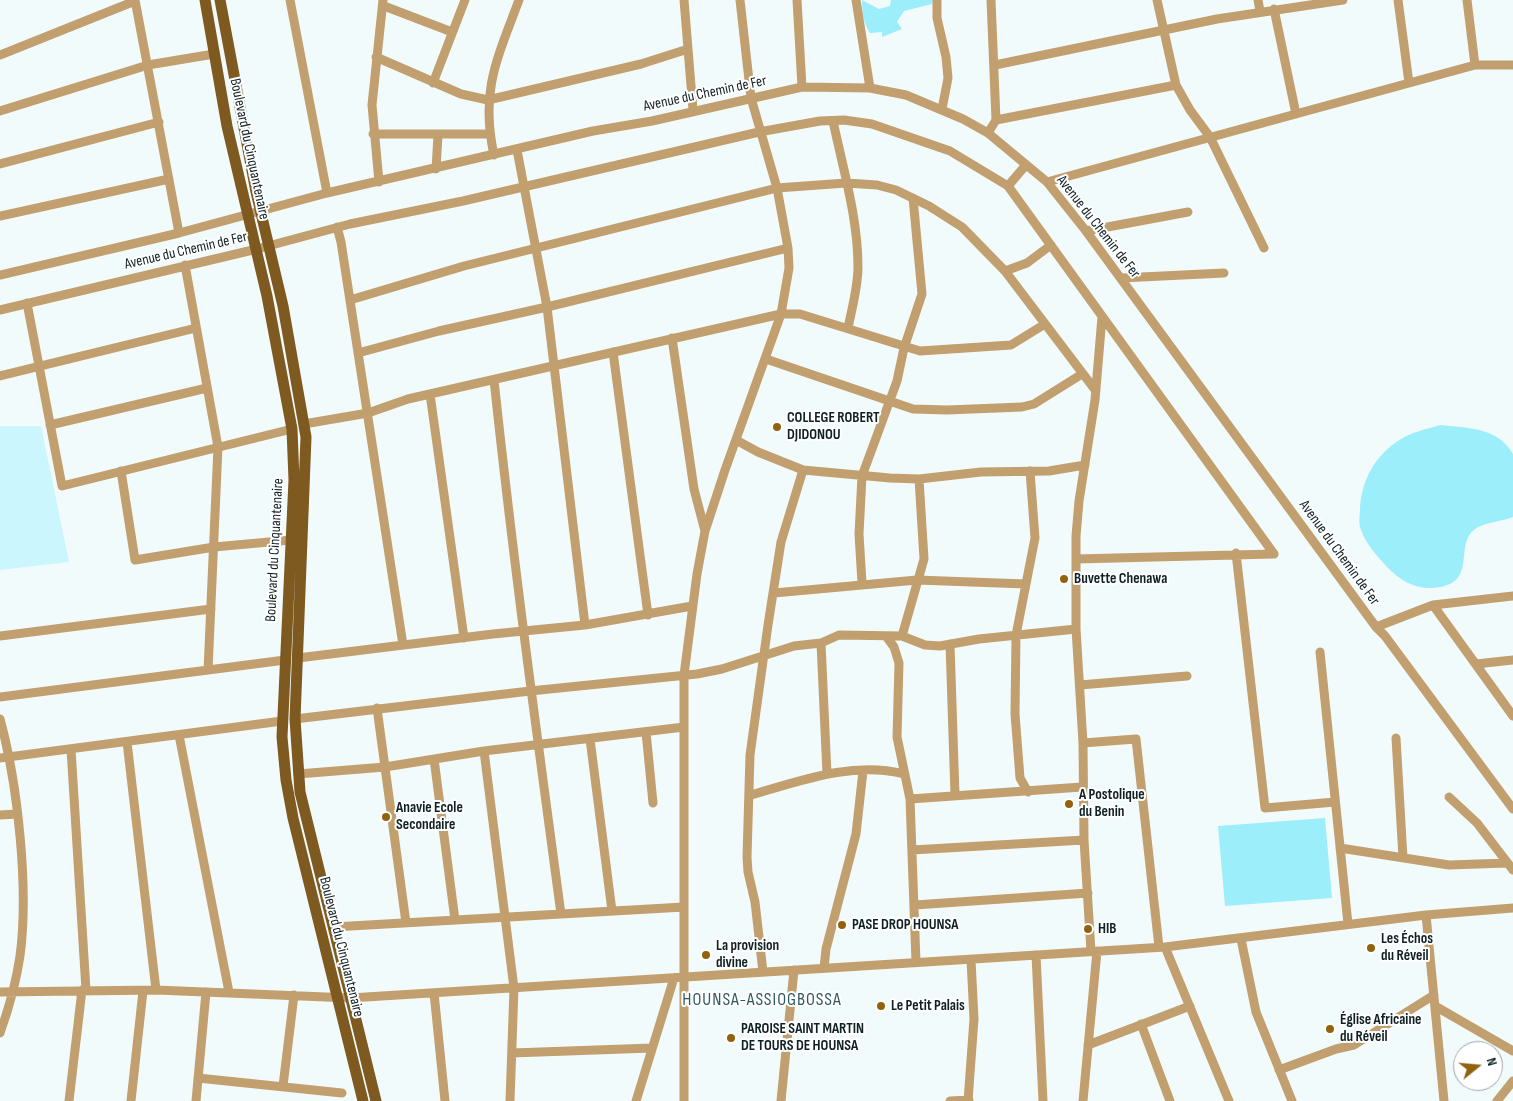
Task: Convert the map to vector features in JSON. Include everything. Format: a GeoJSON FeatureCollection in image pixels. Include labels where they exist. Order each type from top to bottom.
{"type":"FeatureCollection","features":[{"type":"Feature","properties":{"kind":"main road","name":"Boulevard du Cinquantenaire"},"geometry":{"type":"LineString","coordinates":[[205,0],[214,54],[247,216],[257,249],[292,429],[294,480],[282,721],[288,797],[363,1101]]}},
{"type":"Feature","properties":{"kind":"main road","name":"Boulevard du Cinquantenaire"},"geometry":{"type":"LineString","coordinates":[[220,0],[304,424],[306,458],[295,719],[298,774],[305,815],[376,1101]]}},
{"type":"Feature","properties":{"kind":"street"},"geometry":{"type":"LineString","coordinates":[[290,0],[327,194]]}},
{"type":"Feature","properties":{"kind":"street"},"geometry":{"type":"LineString","coordinates":[[434,83],[465,0]]}},
{"type":"Feature","properties":{"kind":"street"},"geometry":{"type":"LineString","coordinates":[[494,155],[490,134],[488,100],[497,59],[519,0]]}},
{"type":"Feature","properties":{"kind":"street"},"geometry":{"type":"LineString","coordinates":[[684,0],[693,110]]}},
{"type":"Feature","properties":{"kind":"street"},"geometry":{"type":"LineString","coordinates":[[684,1101],[684,675],[692,606],[705,531],[781,314],[789,268],[788,248],[777,188],[759,132],[751,98],[740,0]]}},
{"type":"Feature","properties":{"kind":"street"},"geometry":{"type":"LineString","coordinates":[[797,0],[802,88]]}},
{"type":"Feature","properties":{"kind":"street"},"geometry":{"type":"LineString","coordinates":[[856,0],[870,88]]}},
{"type":"Feature","properties":{"kind":"street"},"geometry":{"type":"LineString","coordinates":[[936,0],[937,18],[946,57],[948,78],[942,109]]}},
{"type":"Feature","properties":{"kind":"street"},"geometry":{"type":"LineString","coordinates":[[988,132],[996,120],[991,0]]}},
{"type":"Feature","properties":{"kind":"street"},"geometry":{"type":"LineString","coordinates":[[1158,0],[1176,85],[1190,110],[1210,137],[1264,248]]}},
{"type":"Feature","properties":{"kind":"street"},"geometry":{"type":"LineString","coordinates":[[1258,0],[1260,11]]}},
{"type":"Feature","properties":{"kind":"street"},"geometry":{"type":"LineString","coordinates":[[995,65],[1260,11],[1343,0]]}},
{"type":"Feature","properties":{"kind":"street"},"geometry":{"type":"LineString","coordinates":[[1398,0],[1409,83]]}},
{"type":"Feature","properties":{"kind":"street"},"geometry":{"type":"LineString","coordinates":[[1468,0],[1475,65]]}},
{"type":"Feature","properties":{"kind":"street"},"geometry":{"type":"LineString","coordinates":[[0,55],[135,1],[179,234]]}},
{"type":"Feature","properties":{"kind":"street"},"geometry":{"type":"LineString","coordinates":[[379,182],[373,134],[372,105],[383,3],[452,32]]}},
{"type":"Feature","properties":{"kind":"street"},"geometry":{"type":"LineString","coordinates":[[1274,9],[1296,114]]}},
{"type":"Feature","properties":{"kind":"street"},"geometry":{"type":"LineString","coordinates":[[376,57],[461,94],[488,100],[642,64],[688,48]]}},
{"type":"Feature","properties":{"kind":"street"},"geometry":{"type":"LineString","coordinates":[[0,111],[148,65],[214,54]]}},
{"type":"Feature","properties":{"kind":"street"},"geometry":{"type":"LineString","coordinates":[[1047,182],[1475,65],[1513,65]]}},
{"type":"Feature","properties":{"kind":"street"},"geometry":{"type":"LineString","coordinates":[[996,120],[1176,85]]}},
{"type":"Feature","properties":{"kind":"street","name":"Avenue du Chemin de Fer"},"geometry":{"type":"LineString","coordinates":[[0,275],[179,234],[327,194],[593,131],[652,121],[751,98],[802,88],[870,88],[906,96],[942,109],[988,132],[1025,166],[1047,182],[1121,278],[1376,627],[1385,636],[1513,810]]}},
{"type":"Feature","properties":{"kind":"street"},"geometry":{"type":"LineString","coordinates":[[832,121],[852,210],[858,268],[848,328]]}},
{"type":"Feature","properties":{"kind":"street","name":"Avenue du Chemin de Fer"},"geometry":{"type":"LineString","coordinates":[[0,310],[270,246],[337,227],[759,132],[832,121],[872,124],[950,151],[1008,186],[1274,554],[1236,553]]}},
{"type":"Feature","properties":{"kind":"street"},"geometry":{"type":"LineString","coordinates":[[0,164],[159,122]]}},
{"type":"Feature","properties":{"kind":"street"},"geometry":{"type":"LineString","coordinates":[[373,134],[490,134]]}},
{"type":"Feature","properties":{"kind":"street"},"geometry":{"type":"LineString","coordinates":[[436,169],[438,135]]}},
{"type":"Feature","properties":{"kind":"street"},"geometry":{"type":"LineString","coordinates":[[517,150],[538,250],[547,307],[585,625]]}},
{"type":"Feature","properties":{"kind":"street"},"geometry":{"type":"LineString","coordinates":[[1008,186],[1025,166]]}},
{"type":"Feature","properties":{"kind":"street"},"geometry":{"type":"LineString","coordinates":[[0,216],[169,179]]}},
{"type":"Feature","properties":{"kind":"street"},"geometry":{"type":"LineString","coordinates":[[350,300],[464,266],[538,250],[777,188],[846,183],[877,185],[896,190],[913,198],[962,227],[1005,271],[1096,391]]}},
{"type":"Feature","properties":{"kind":"street"},"geometry":{"type":"LineString","coordinates":[[862,583],[859,534],[862,476],[897,381],[904,348],[922,294],[913,198]]}},
{"type":"Feature","properties":{"kind":"street"},"geometry":{"type":"LineString","coordinates":[[1086,231],[1188,212]]}},
{"type":"Feature","properties":{"kind":"street"},"geometry":{"type":"LineString","coordinates":[[337,227],[368,413],[403,645]]}},
{"type":"Feature","properties":{"kind":"street"},"geometry":{"type":"LineString","coordinates":[[1005,271],[1020,267],[1051,245]]}},
{"type":"Feature","properties":{"kind":"street"},"geometry":{"type":"LineString","coordinates":[[358,353],[439,331],[547,307],[788,248]]}},
{"type":"Feature","properties":{"kind":"street"},"geometry":{"type":"LineString","coordinates":[[185,265],[218,447],[208,670]]}},
{"type":"Feature","properties":{"kind":"street"},"geometry":{"type":"LineString","coordinates":[[1121,278],[1224,273]]}},
{"type":"Feature","properties":{"kind":"street"},"geometry":{"type":"LineString","coordinates":[[27,303],[62,486],[292,429]]}},
{"type":"Feature","properties":{"kind":"street"},"geometry":{"type":"LineString","coordinates":[[304,424],[368,413],[408,399],[781,314],[800,314],[848,328],[904,348],[920,351],[1011,345],[1045,324]]}},
{"type":"Feature","properties":{"kind":"street"},"geometry":{"type":"LineString","coordinates":[[1082,1101],[1094,951],[1084,840],[1083,743],[1076,629],[1076,558],[1078,501],[1096,391],[1102,316]]}},
{"type":"Feature","properties":{"kind":"street"},"geometry":{"type":"LineString","coordinates":[[0,376],[196,328]]}},
{"type":"Feature","properties":{"kind":"street"},"geometry":{"type":"LineString","coordinates":[[672,338],[694,489],[705,531]]}},
{"type":"Feature","properties":{"kind":"street"},"geometry":{"type":"LineString","coordinates":[[613,352],[648,615]]}},
{"type":"Feature","properties":{"kind":"street"},"geometry":{"type":"LineString","coordinates":[[766,359],[913,409],[947,410],[1022,407],[1034,404],[1082,374]]}},
{"type":"Feature","properties":{"kind":"street"},"geometry":{"type":"LineString","coordinates":[[494,380],[530,691],[561,914]]}},
{"type":"Feature","properties":{"kind":"street"},"geometry":{"type":"LineString","coordinates":[[50,425],[208,388]]}},
{"type":"Feature","properties":{"kind":"street"},"geometry":{"type":"LineString","coordinates":[[430,394],[464,638]]}},
{"type":"Feature","properties":{"kind":"street"},"geometry":{"type":"LineString","coordinates":[[736,440],[758,452],[803,470],[862,476],[920,478],[982,472],[1048,472],[1085,465]]}},
{"type":"Feature","properties":{"kind":"street"},"geometry":{"type":"LineString","coordinates":[[762,972],[755,902],[748,872],[751,795],[750,755],[781,542],[803,470]]}},
{"type":"Feature","properties":{"kind":"street"},"geometry":{"type":"LineString","coordinates":[[121,471],[135,560],[214,546],[291,540]]}},
{"type":"Feature","properties":{"kind":"street"},"geometry":{"type":"LineString","coordinates":[[1028,792],[1020,778],[1015,714],[1016,635],[1035,538],[1030,472]]}},
{"type":"Feature","properties":{"kind":"street"},"geometry":{"type":"LineString","coordinates":[[902,636],[917,580],[922,570],[924,551],[920,478]]}},
{"type":"Feature","properties":{"kind":"street"},"geometry":{"type":"LineString","coordinates":[[1076,558],[1236,553],[1264,808],[1335,802]]}},
{"type":"Feature","properties":{"kind":"street"},"geometry":{"type":"LineString","coordinates":[[774,593],[862,583],[917,580],[1026,584]]}},
{"type":"Feature","properties":{"kind":"street"},"geometry":{"type":"LineString","coordinates":[[1376,627],[1433,605],[1513,596]]}},
{"type":"Feature","properties":{"kind":"street"},"geometry":{"type":"LineString","coordinates":[[1433,605],[1513,716]]}},
{"type":"Feature","properties":{"kind":"street"},"geometry":{"type":"LineString","coordinates":[[298,658],[585,625],[692,606]]}},
{"type":"Feature","properties":{"kind":"street"},"geometry":{"type":"LineString","coordinates":[[0,636],[211,609]]}},
{"type":"Feature","properties":{"kind":"street"},"geometry":{"type":"LineString","coordinates":[[295,719],[377,708],[684,675],[722,669],[794,646],[821,643],[839,635],[902,636],[925,645],[950,644],[1076,629]]}},
{"type":"Feature","properties":{"kind":"street"},"geometry":{"type":"LineString","coordinates":[[886,636],[894,648],[899,663],[898,738],[910,799],[916,962]]}},
{"type":"Feature","properties":{"kind":"street"},"geometry":{"type":"LineString","coordinates":[[821,643],[827,774]]}},
{"type":"Feature","properties":{"kind":"street"},"geometry":{"type":"LineString","coordinates":[[950,644],[955,795]]}},
{"type":"Feature","properties":{"kind":"street"},"geometry":{"type":"LineString","coordinates":[[1320,652],[1348,924]]}},
{"type":"Feature","properties":{"kind":"street"},"geometry":{"type":"LineString","coordinates":[[0,697],[285,660]]}},
{"type":"Feature","properties":{"kind":"street"},"geometry":{"type":"LineString","coordinates":[[1476,664],[1513,660]]}},
{"type":"Feature","properties":{"kind":"street"},"geometry":{"type":"LineString","coordinates":[[1080,685],[1187,676]]}},
{"type":"Feature","properties":{"kind":"street"},"geometry":{"type":"LineString","coordinates":[[377,708],[406,923]]}},
{"type":"Feature","properties":{"kind":"street"},"geometry":{"type":"LineString","coordinates":[[0,719],[4,758],[17,814],[23,918],[13,992],[0,1033]]}},
{"type":"Feature","properties":{"kind":"street"},"geometry":{"type":"LineString","coordinates":[[4,758],[282,721]]}},
{"type":"Feature","properties":{"kind":"street"},"geometry":{"type":"LineString","coordinates":[[298,774],[385,767],[484,751],[684,727]]}},
{"type":"Feature","properties":{"kind":"street"},"geometry":{"type":"LineString","coordinates":[[646,732],[653,803]]}},
{"type":"Feature","properties":{"kind":"street"},"geometry":{"type":"LineString","coordinates":[[179,734],[228,992]]}},
{"type":"Feature","properties":{"kind":"street"},"geometry":{"type":"LineString","coordinates":[[1396,738],[1403,858]]}},
{"type":"Feature","properties":{"kind":"street"},"geometry":{"type":"LineString","coordinates":[[590,739],[612,911]]}},
{"type":"Feature","properties":{"kind":"street"},"geometry":{"type":"LineString","coordinates":[[1083,743],[1136,739],[1162,947],[1190,1006],[1229,1101]]}},
{"type":"Feature","properties":{"kind":"street"},"geometry":{"type":"LineString","coordinates":[[127,742],[156,990]]}},
{"type":"Feature","properties":{"kind":"street"},"geometry":{"type":"LineString","coordinates":[[69,1101],[84,990],[71,749]]}},
{"type":"Feature","properties":{"kind":"street"},"geometry":{"type":"LineString","coordinates":[[484,751],[514,988],[510,1101]]}},
{"type":"Feature","properties":{"kind":"street"},"geometry":{"type":"LineString","coordinates":[[434,759],[456,920]]}},
{"type":"Feature","properties":{"kind":"street"},"geometry":{"type":"LineString","coordinates":[[751,795],[827,774],[849,770],[885,770],[904,774]]}},
{"type":"Feature","properties":{"kind":"street"},"geometry":{"type":"LineString","coordinates":[[824,968],[826,949],[856,834],[863,771]]}},
{"type":"Feature","properties":{"kind":"street"},"geometry":{"type":"LineString","coordinates":[[910,799],[1082,787]]}},
{"type":"Feature","properties":{"kind":"street"},"geometry":{"type":"LineString","coordinates":[[1449,797],[1477,823],[1510,866]]}},
{"type":"Feature","properties":{"kind":"street"},"geometry":{"type":"LineString","coordinates":[[0,816],[17,814]]}},
{"type":"Feature","properties":{"kind":"street"},"geometry":{"type":"LineString","coordinates":[[912,850],[1084,840]]}},
{"type":"Feature","properties":{"kind":"street"},"geometry":{"type":"LineString","coordinates":[[1340,848],[1449,865],[1510,866]]}},
{"type":"Feature","properties":{"kind":"street"},"geometry":{"type":"LineString","coordinates":[[915,905],[1088,893]]}},
{"type":"Feature","properties":{"kind":"street"},"geometry":{"type":"LineString","coordinates":[[333,927],[684,907]]}},
{"type":"Feature","properties":{"kind":"street"},"geometry":{"type":"LineString","coordinates":[[0,992],[156,990],[350,998],[1162,947],[1242,939],[1426,915],[1513,908]]}},
{"type":"Feature","properties":{"kind":"street"},"geometry":{"type":"LineString","coordinates":[[1426,915],[1444,1101]]}},
{"type":"Feature","properties":{"kind":"street"},"geometry":{"type":"LineString","coordinates":[[1242,939],[1256,1012],[1292,1101]]}},
{"type":"Feature","properties":{"kind":"street"},"geometry":{"type":"LineString","coordinates":[[1036,955],[1043,1101]]}},
{"type":"Feature","properties":{"kind":"street"},"geometry":{"type":"LineString","coordinates":[[950,1101],[968,1100],[974,1019],[971,960]]}},
{"type":"Feature","properties":{"kind":"street"},"geometry":{"type":"LineString","coordinates":[[781,1101],[794,970]]}},
{"type":"Feature","properties":{"kind":"street"},"geometry":{"type":"LineString","coordinates":[[636,1101],[674,978]]}},
{"type":"Feature","properties":{"kind":"street"},"geometry":{"type":"LineString","coordinates":[[131,1101],[143,990]]}},
{"type":"Feature","properties":{"kind":"street"},"geometry":{"type":"LineString","coordinates":[[196,1101],[206,992]]}},
{"type":"Feature","properties":{"kind":"street"},"geometry":{"type":"LineString","coordinates":[[434,993],[445,1101]]}},
{"type":"Feature","properties":{"kind":"street"},"geometry":{"type":"LineString","coordinates":[[1279,1070],[1336,1049],[1354,1045],[1434,994]]}},
{"type":"Feature","properties":{"kind":"street"},"geometry":{"type":"LineString","coordinates":[[283,1086],[294,995]]}},
{"type":"Feature","properties":{"kind":"street"},"geometry":{"type":"LineString","coordinates":[[1088,1044],[1190,1006]]}},
{"type":"Feature","properties":{"kind":"street"},"geometry":{"type":"LineString","coordinates":[[1435,1006],[1513,1051]]}},
{"type":"Feature","properties":{"kind":"street"},"geometry":{"type":"LineString","coordinates":[[1141,1024],[1170,1101]]}},
{"type":"Feature","properties":{"kind":"street"},"geometry":{"type":"LineString","coordinates":[[512,1053],[652,1048]]}},
{"type":"Feature","properties":{"kind":"street"},"geometry":{"type":"LineString","coordinates":[[198,1078],[342,1093]]}},
{"type":"Feature","properties":{"kind":"street"},"geometry":{"type":"LineString","coordinates":[[1497,1101],[1513,1081]]}},
{"type":"Feature","properties":{"kind":"shaded area"},"geometry":{"type":"Polygon","coordinates":[[[862,0],[879,9],[890,6],[891,0],[933,0],[932,4],[904,11],[897,22],[902,29],[882,37],[882,32],[870,33],[863,17],[862,0]]]}},
{"type":"Feature","properties":{"kind":"shaded area"},"geometry":{"type":"Polygon","coordinates":[[[1440,425],[1481,430],[1499,438],[1507,445],[1513,454],[1513,517],[1482,525],[1474,530],[1466,544],[1462,570],[1458,577],[1452,583],[1441,587],[1425,588],[1418,587],[1399,577],[1387,567],[1366,540],[1359,522],[1361,497],[1371,469],[1384,452],[1405,437],[1440,425]]]}},
{"type":"Feature","properties":{"kind":"shaded area"},"geometry":{"type":"Polygon","coordinates":[[[0,426],[41,426],[69,562],[0,570],[0,426]]]}},
{"type":"Feature","properties":{"kind":"shaded area"},"geometry":{"type":"Polygon","coordinates":[[[1325,818],[1332,898],[1225,906],[1218,826],[1325,818]]]}},
{"type":"Feature","properties":{"kind":"place","name":"COLLEGE ROBERT DJIDONOU"},"geometry":{"type":"Point","coordinates":[777,427]}},
{"type":"Feature","properties":{"kind":"place","name":"Buvette Chenawa"},"geometry":{"type":"Point","coordinates":[1064,579]}},
{"type":"Feature","properties":{"kind":"place","name":"A Postolique du Benin"},"geometry":{"type":"Point","coordinates":[1069,804]}},
{"type":"Feature","properties":{"kind":"place","name":"Anavie Ecole Secondaire"},"geometry":{"type":"Point","coordinates":[386,817]}},
{"type":"Feature","properties":{"kind":"place","name":"PASE DROP HOUNSA"},"geometry":{"type":"Point","coordinates":[842,925]}},
{"type":"Feature","properties":{"kind":"place","name":"HIB"},"geometry":{"type":"Point","coordinates":[1088,929]}},
{"type":"Feature","properties":{"kind":"place","name":"Les Échos du Réveil"},"geometry":{"type":"Point","coordinates":[1371,948]}},
{"type":"Feature","properties":{"kind":"place","name":"La provision divine"},"geometry":{"type":"Point","coordinates":[706,955]}},
{"type":"Feature","properties":{"kind":"place","name":"Le Petit Palais"},"geometry":{"type":"Point","coordinates":[881,1006]}},
{"type":"Feature","properties":{"kind":"place","name":"Église Africaine du Réveil"},"geometry":{"type":"Point","coordinates":[1330,1029]}},
{"type":"Feature","properties":{"kind":"place","name":"PAROISE SAINT MARTIN DE TOURS DE HOUNSA"},"geometry":{"type":"Point","coordinates":[731,1038]}},
{"type":"Feature","properties":{"kind":"district","name":"HOUNSA-ASSIOGBOSSA"},"geometry":{"type":"Point","coordinates":[762,1000]}}]}
